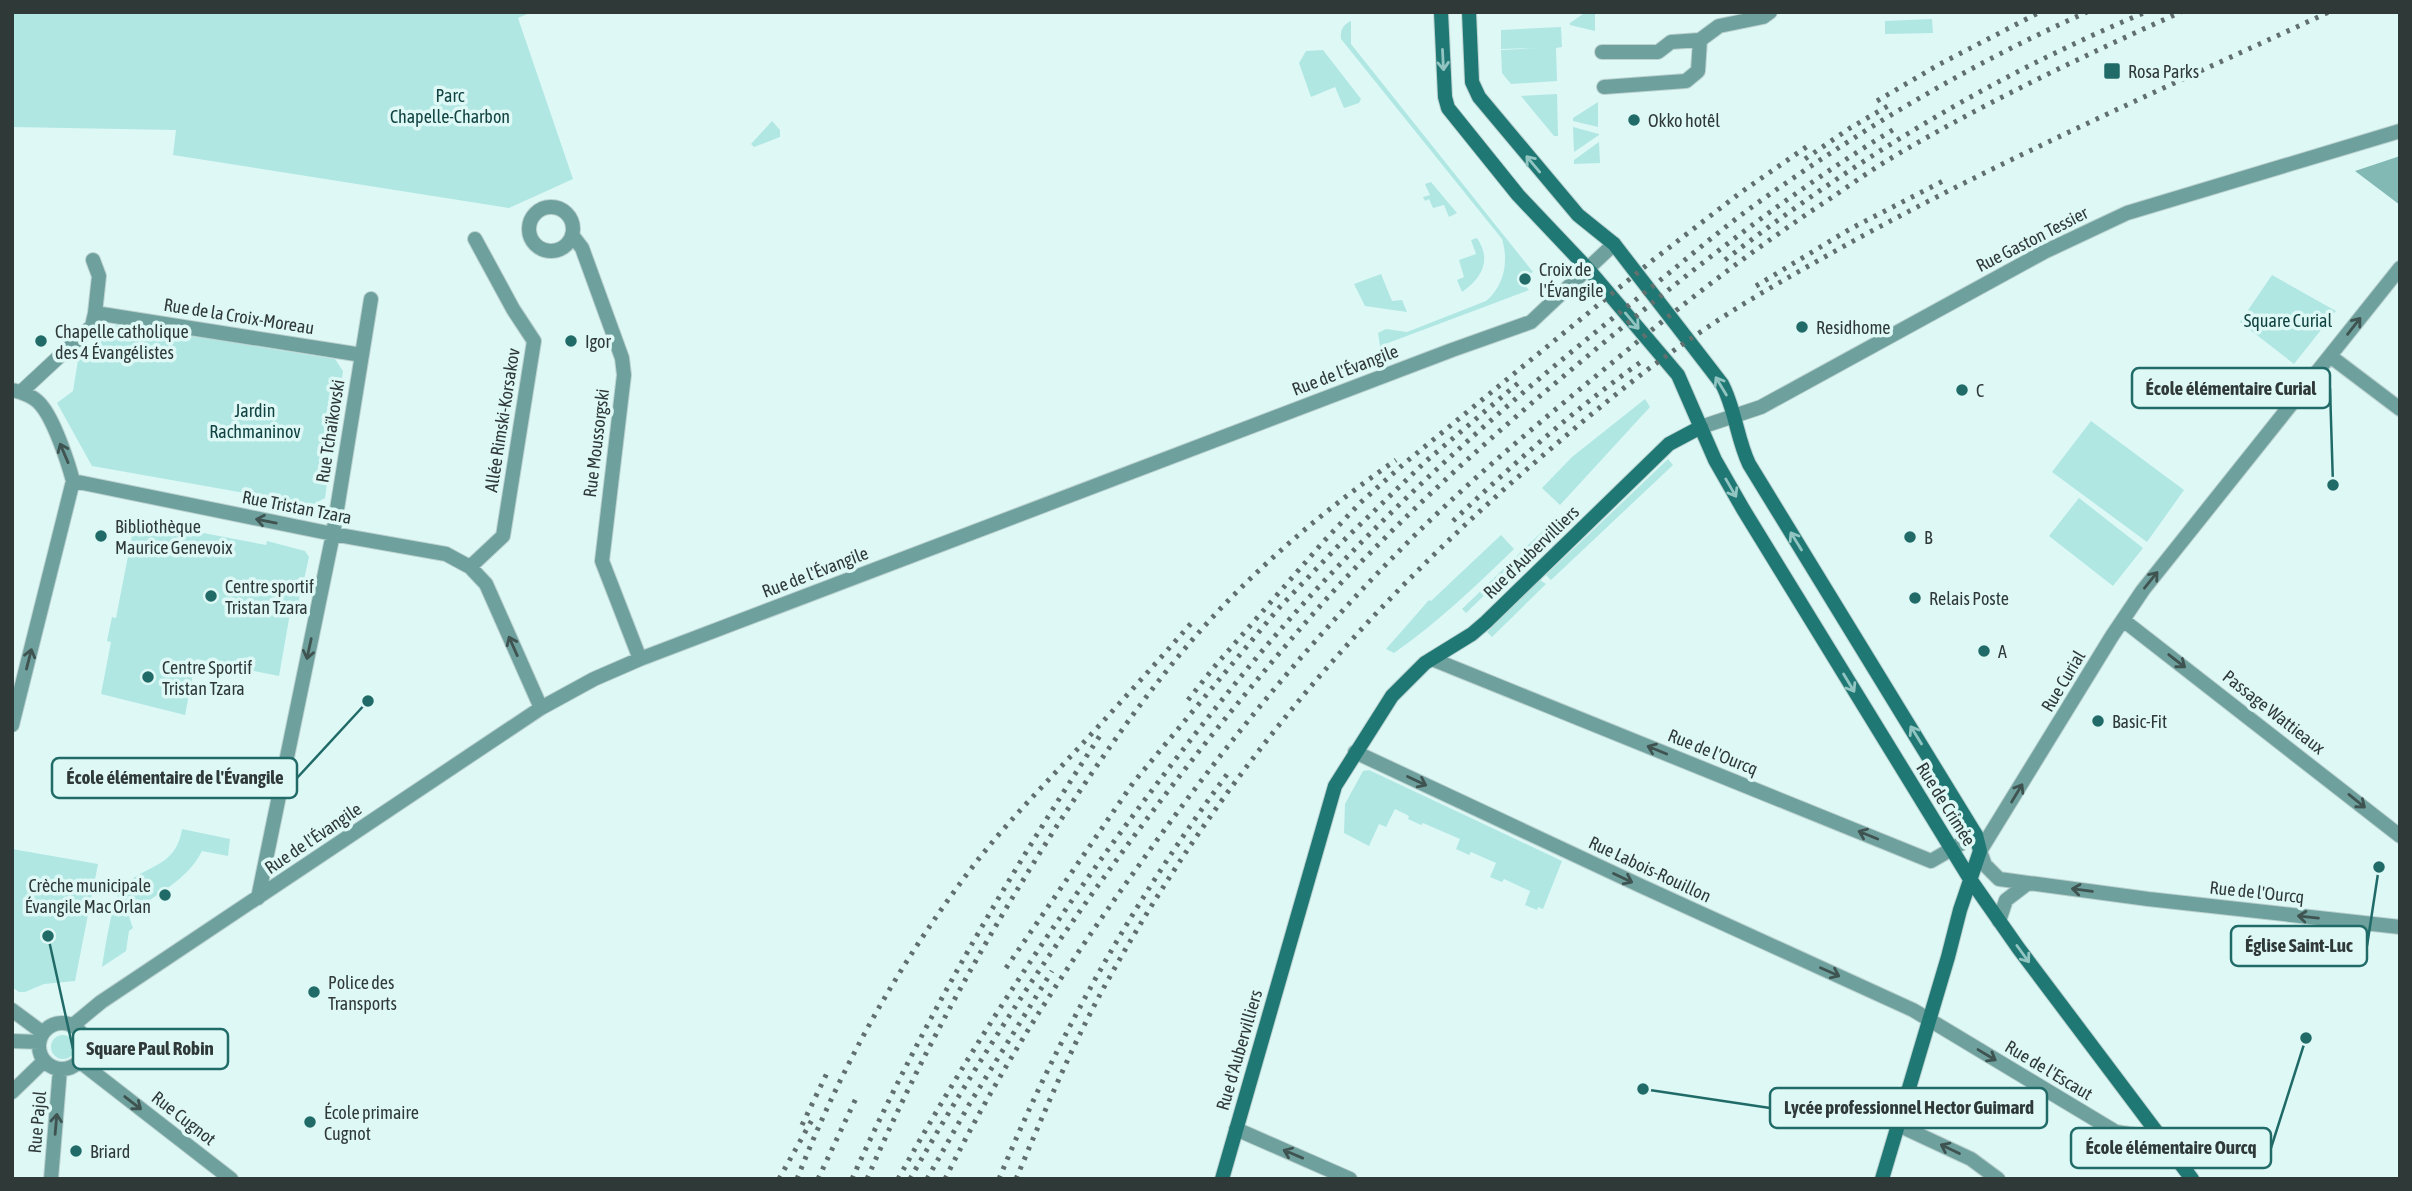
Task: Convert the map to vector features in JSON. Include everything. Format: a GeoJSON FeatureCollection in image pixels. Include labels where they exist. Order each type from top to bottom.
{"type":"FeatureCollection","features":[{"type":"Feature","properties":{"kind":"main road"},"geometry":{"type":"LineString","coordinates":[[1441,12],[1445,97],[1448,108],[1518,195],[1588,269],[1678,375],[1701,427]]}},
{"type":"Feature","properties":{"kind":"main road"},"geometry":{"type":"LineString","coordinates":[[1469,12],[1472,82],[1479,97],[1578,215],[1614,244],[1722,384],[1732,416]]}},
{"type":"Feature","properties":{"kind":"main road","name":"Rue de Crimée"},"geometry":{"type":"LineString","coordinates":[[1732,416],[1749,464],[1976,835],[1980,851]]}},
{"type":"Feature","properties":{"kind":"main road","name":"Rue de Crimée"},"geometry":{"type":"LineString","coordinates":[[1701,427],[1715,460],[1743,509],[1950,849],[1999,921],[2192,1179]]}},
{"type":"Feature","properties":{"kind":"main road","name":"Rue d'Aubervilliers"},"geometry":{"type":"LineString","coordinates":[[1222,1179],[1335,786],[1355,752],[1392,696],[1425,663],[1472,634],[1669,444],[1701,427]]}},
{"type":"Feature","properties":{"kind":"main road","name":"Rue Curial"},"geometry":{"type":"LineString","coordinates":[[1882,1179],[1980,851]]}},
{"type":"Feature","properties":{"kind":"street"},"geometry":{"type":"LineString","coordinates":[[1602,52],[1658,52],[1671,42],[1700,40],[1719,26],[1763,17],[1770,12]]}},
{"type":"Feature","properties":{"kind":"street"},"geometry":{"type":"LineString","coordinates":[[1604,87],[1686,81],[1698,71],[1700,40]]}},
{"type":"Feature","properties":{"kind":"street","name":"Rue Gaston Tessier"},"geometry":{"type":"LineString","coordinates":[[1701,427],[1760,407],[2043,252],[2127,214],[2400,131]]}},
{"type":"Feature","properties":{"kind":"street","name":"Rue Moussorgski"},"geometry":{"type":"LineString","coordinates":[[572,235],[582,248],[622,358],[624,374],[602,561],[640,659]]}},
{"type":"Feature","properties":{"kind":"street","name":"Allée Rimski-Korsakov"},"geometry":{"type":"LineString","coordinates":[[470,567],[503,536],[534,341],[513,309],[475,239]]}},
{"type":"Feature","properties":{"kind":"street","name":"Rue de l'Évangile"},"geometry":{"type":"LineString","coordinates":[[72,1026],[102,1002],[541,708],[594,679],[640,659],[1531,322],[1614,244]]}},
{"type":"Feature","properties":{"kind":"street"},"geometry":{"type":"LineString","coordinates":[[12,725],[72,481],[67,458],[41,405],[17,391],[92,326],[99,276],[93,260]]}},
{"type":"Feature","properties":{"kind":"street","name":"Rue Curial"},"geometry":{"type":"LineString","coordinates":[[1980,851],[2143,590],[2400,268]]}},
{"type":"Feature","properties":{"kind":"street","name":"Rue Tchaïkovski"},"geometry":{"type":"LineString","coordinates":[[258,898],[333,534],[371,299]]}},
{"type":"Feature","properties":{"kind":"street","name":"Rue de la Croix-Moreau"},"geometry":{"type":"LineString","coordinates":[[95,313],[362,355]]}},
{"type":"Feature","properties":{"kind":"street"},"geometry":{"type":"LineString","coordinates":[[2330,356],[2400,409]]}},
{"type":"Feature","properties":{"kind":"street","name":"Rue Tristan Tzara"},"geometry":{"type":"LineString","coordinates":[[72,481],[446,554],[470,567],[486,584],[541,708]]}},
{"type":"Feature","properties":{"kind":"street","name":"Passage Wattieaux"},"geometry":{"type":"LineString","coordinates":[[2123,620],[2400,836]]}},
{"type":"Feature","properties":{"kind":"street","name":"Rue de l'Ourcq"},"geometry":{"type":"LineString","coordinates":[[1432,659],[1931,861],[1976,835]]}},
{"type":"Feature","properties":{"kind":"street","name":"Rue Labois-Rouillon"},"geometry":{"type":"LineString","coordinates":[[1355,752],[1913,1010],[1929,1020]]}},
{"type":"Feature","properties":{"kind":"street","name":"Rue de l'Ourcq"},"geometry":{"type":"LineString","coordinates":[[1980,851],[1985,865],[1994,877],[2027,884],[2400,927]]}},
{"type":"Feature","properties":{"kind":"street"},"geometry":{"type":"LineString","coordinates":[[1999,921],[2006,900],[2027,884]]}},
{"type":"Feature","properties":{"kind":"street"},"geometry":{"type":"LineString","coordinates":[[12,1010],[41,1038]]}},
{"type":"Feature","properties":{"kind":"street","name":"Rue de l'Escaut"},"geometry":{"type":"LineString","coordinates":[[1929,1020],[2116,1132],[2141,1136],[2154,1131]]}},
{"type":"Feature","properties":{"kind":"street"},"geometry":{"type":"LineString","coordinates":[[12,1041],[41,1038],[56,1024],[72,1026],[79,1031],[85,1046],[79,1061],[71,1068],[60,1069],[44,1061],[39,1052],[41,1038]]}},
{"type":"Feature","properties":{"kind":"street"},"geometry":{"type":"LineString","coordinates":[[12,1092],[44,1061]]}},
{"type":"Feature","properties":{"kind":"street","name":"Rue Cugnot"},"geometry":{"type":"LineString","coordinates":[[79,1061],[231,1179]]}},
{"type":"Feature","properties":{"kind":"street","name":"Rue Pajol"},"geometry":{"type":"LineString","coordinates":[[51,1179],[60,1069]]}},
{"type":"Feature","properties":{"kind":"street"},"geometry":{"type":"LineString","coordinates":[[1898,1125],[1971,1159],[1998,1179]]}},
{"type":"Feature","properties":{"kind":"street"},"geometry":{"type":"LineString","coordinates":[[1236,1129],[1350,1179]]}},
{"type":"Feature","properties":{"kind":"green space","name":"Parc Chapelle-Charbon"},"geometry":{"type":"Polygon","coordinates":[[[12,12],[532,12],[518,18],[573,179],[509,208],[173,155],[176,130],[12,127],[12,12]]]}},
{"type":"Feature","properties":{"kind":"green space"},"geometry":{"type":"Polygon","coordinates":[[[1586,12],[1595,12],[1595,31],[1570,25],[1586,12]]]}},
{"type":"Feature","properties":{"kind":"green space"},"geometry":{"type":"Polygon","coordinates":[[[1932,19],[1933,33],[1885,34],[1885,21],[1932,19]]]}},
{"type":"Feature","properties":{"kind":"green space"},"geometry":{"type":"Polygon","coordinates":[[[1351,21],[1351,44],[1533,272],[1526,276],[1523,283],[1529,290],[1380,346],[1378,333],[1386,329],[1407,332],[1486,301],[1501,281],[1505,256],[1502,239],[1341,39],[1343,28],[1351,21]]]}},
{"type":"Feature","properties":{"kind":"green space"},"geometry":{"type":"Polygon","coordinates":[[[1561,27],[1562,47],[1556,48],[1557,81],[1511,84],[1502,73],[1501,50],[1540,48],[1501,49],[1501,30],[1561,27]]]}},
{"type":"Feature","properties":{"kind":"green space"},"geometry":{"type":"Polygon","coordinates":[[[1323,50],[1361,99],[1359,103],[1344,108],[1335,87],[1311,97],[1299,63],[1306,51],[1323,50]]]}},
{"type":"Feature","properties":{"kind":"green space"},"geometry":{"type":"Polygon","coordinates":[[[1557,94],[1558,136],[1554,136],[1521,96],[1557,94]]]}},
{"type":"Feature","properties":{"kind":"green space"},"geometry":{"type":"Polygon","coordinates":[[[1598,102],[1598,127],[1573,121],[1573,118],[1598,102]]]}},
{"type":"Feature","properties":{"kind":"green space"},"geometry":{"type":"Polygon","coordinates":[[[772,121],[780,130],[780,137],[754,147],[751,144],[772,121]]]}},
{"type":"Feature","properties":{"kind":"green space"},"geometry":{"type":"Polygon","coordinates":[[[1573,127],[1599,134],[1599,135],[1574,152],[1573,127]]]}},
{"type":"Feature","properties":{"kind":"green space"},"geometry":{"type":"Polygon","coordinates":[[[1599,142],[1600,163],[1574,164],[1574,160],[1599,142]]]}},
{"type":"Feature","properties":{"kind":"green space"},"geometry":{"type":"Polygon","coordinates":[[[1431,182],[1457,213],[1449,217],[1444,205],[1433,208],[1429,199],[1425,201],[1423,197],[1430,195],[1425,184],[1431,182]]]}},
{"type":"Feature","properties":{"kind":"green space"},"geometry":{"type":"Polygon","coordinates":[[[1477,238],[1484,254],[1483,268],[1475,281],[1462,292],[1457,280],[1464,277],[1459,260],[1476,254],[1471,240],[1477,238]]]}},
{"type":"Feature","properties":{"kind":"green space"},"geometry":{"type":"Polygon","coordinates":[[[1381,274],[1392,301],[1402,300],[1407,312],[1365,306],[1354,284],[1381,274]]]}},
{"type":"Feature","properties":{"kind":"green space","name":"Square Curial"},"geometry":{"type":"Polygon","coordinates":[[[2272,275],[2336,311],[2294,364],[2240,322],[2272,275]]]}},
{"type":"Feature","properties":{"kind":"green space","name":"Jardin Rachmaninov"},"geometry":{"type":"Polygon","coordinates":[[[118,324],[335,359],[343,371],[325,498],[312,505],[92,466],[57,403],[73,391],[78,360],[118,324]]]}},
{"type":"Feature","properties":{"kind":"green space"},"geometry":{"type":"Polygon","coordinates":[[[1645,399],[1650,407],[1560,505],[1542,488],[1572,457],[1645,399]]]}},
{"type":"Feature","properties":{"kind":"green space"},"geometry":{"type":"Polygon","coordinates":[[[2091,421],[2184,490],[2147,542],[2052,472],[2091,421]]]}},
{"type":"Feature","properties":{"kind":"green space"},"geometry":{"type":"Polygon","coordinates":[[[1668,459],[1673,465],[1551,580],[1546,575],[1668,459]]]}},
{"type":"Feature","properties":{"kind":"green space"},"geometry":{"type":"Polygon","coordinates":[[[2079,498],[2143,548],[2113,586],[2049,536],[2079,498]]]}},
{"type":"Feature","properties":{"kind":"green space","name":"Centre sportif Tristan Tzara"},"geometry":{"type":"Polygon","coordinates":[[[135,520],[266,545],[267,541],[305,551],[309,557],[303,584],[300,584],[299,603],[292,602],[279,676],[196,659],[185,715],[101,694],[111,642],[107,641],[112,617],[116,618],[135,520]]]}},
{"type":"Feature","properties":{"kind":"green space"},"geometry":{"type":"Polygon","coordinates":[[[1553,521],[1558,524],[1466,613],[1462,609],[1553,521]]]}},
{"type":"Feature","properties":{"kind":"green space"},"geometry":{"type":"Polygon","coordinates":[[[1501,535],[1514,549],[1426,629],[1394,653],[1386,649],[1429,600],[1501,535]]]}},
{"type":"Feature","properties":{"kind":"green space"},"geometry":{"type":"Polygon","coordinates":[[[1540,580],[1546,584],[1492,637],[1487,632],[1540,580]]]}},
{"type":"Feature","properties":{"kind":"green space"},"geometry":{"type":"Polygon","coordinates":[[[1369,770],[1562,861],[1543,909],[1538,907],[1537,910],[1525,905],[1530,891],[1504,879],[1502,882],[1490,877],[1496,863],[1471,852],[1469,855],[1456,849],[1460,839],[1408,819],[1409,816],[1395,809],[1386,827],[1379,824],[1369,846],[1344,833],[1345,804],[1363,771],[1369,770]]]}},
{"type":"Feature","properties":{"kind":"green space"},"geometry":{"type":"Polygon","coordinates":[[[182,829],[230,839],[228,856],[202,851],[179,879],[128,914],[133,928],[129,931],[126,951],[102,967],[109,925],[118,894],[131,880],[173,852],[182,829]]]}},
{"type":"Feature","properties":{"kind":"green space"},"geometry":{"type":"Polygon","coordinates":[[[12,849],[98,864],[75,981],[44,984],[25,992],[19,992],[12,987],[12,849]]]}},
{"type":"Feature","properties":{"kind":"green space"},"geometry":{"type":"Polygon","coordinates":[[[63,1035],[74,1042],[75,1047],[68,1058],[63,1059],[52,1052],[51,1047],[58,1036],[63,1035]]]}},
{"type":"Feature","properties":{"kind":"shaded area"},"geometry":{"type":"Polygon","coordinates":[[[2400,156],[2400,205],[2355,171],[2400,156]]]}},
{"type":"Feature","properties":{"kind":"railway"},"geometry":{"type":"LineString","coordinates":[[1877,101],[1938,65],[2040,12]]}},
{"type":"Feature","properties":{"kind":"railway"},"geometry":{"type":"LineString","coordinates":[[898,1179],[1021,975],[1123,829],[1251,664],[1300,607],[1385,518],[1530,387],[1756,204],[1876,124],[1958,76],[2087,12]]}},
{"type":"Feature","properties":{"kind":"railway"},"geometry":{"type":"LineString","coordinates":[[1725,260],[1824,188],[1927,122],[2034,63],[2146,12]]}},
{"type":"Feature","properties":{"kind":"railway"},"geometry":{"type":"LineString","coordinates":[[945,1179],[989,1096],[1037,1015],[1088,937],[1172,820],[1234,738],[1299,659],[1368,584],[1455,497],[1644,336],[1801,218],[1885,162],[1963,117],[2181,12]]}},
{"type":"Feature","properties":{"kind":"railway"},"geometry":{"type":"LineString","coordinates":[[1016,1179],[1068,1059],[1103,989],[1196,838],[1246,767],[1357,634],[1480,511],[1644,373],[1684,343],[1774,286],[1965,183],[2085,124],[2329,12]]}},
{"type":"Feature","properties":{"kind":"railway"},"geometry":{"type":"LineString","coordinates":[[1805,159],[1893,103]]}},
{"type":"Feature","properties":{"kind":"railway"},"geometry":{"type":"LineString","coordinates":[[910,1179],[1022,997],[1145,821],[1233,709],[1350,573],[1487,442],[1647,307],[1786,200],[1896,128]]}},
{"type":"Feature","properties":{"kind":"railway"},"geometry":{"type":"LineString","coordinates":[[1188,700],[1324,541],[1360,503],[1406,462],[1653,260],[1740,193],[1812,143]]}},
{"type":"Feature","properties":{"kind":"railway"},"geometry":{"type":"LineString","coordinates":[[1756,286],[1850,229],[1945,180]]}},
{"type":"Feature","properties":{"kind":"railway"},"geometry":{"type":"LineString","coordinates":[[1453,521],[1546,437],[1645,359]]}},
{"type":"Feature","properties":{"kind":"railway"},"geometry":{"type":"LineString","coordinates":[[1006,968],[1133,783],[1278,609],[1340,544],[1425,462],[1523,379]]}},
{"type":"Feature","properties":{"kind":"railway"},"geometry":{"type":"LineString","coordinates":[[867,1179],[910,1086],[981,951],[1060,821],[1137,710],[1178,656],[1243,586],[1306,528],[1396,460]]}},
{"type":"Feature","properties":{"kind":"railway"},"geometry":{"type":"LineString","coordinates":[[797,1179],[854,1053],[899,974],[950,898],[1003,830],[1194,620]]}},
{"type":"Feature","properties":{"kind":"railway"},"geometry":{"type":"LineString","coordinates":[[852,1179],[907,1064],[968,951],[1101,734]]}},
{"type":"Feature","properties":{"kind":"railway"},"geometry":{"type":"LineString","coordinates":[[999,1179],[1047,1071],[1102,967],[1164,866],[1231,769]]}},
{"type":"Feature","properties":{"kind":"railway"},"geometry":{"type":"LineString","coordinates":[[927,1179],[970,1103],[1052,971]]}},
{"type":"Feature","properties":{"kind":"railway"},"geometry":{"type":"LineString","coordinates":[[802,1125],[827,1073]]}},
{"type":"Feature","properties":{"kind":"railway"},"geometry":{"type":"LineString","coordinates":[[818,1179],[858,1094]]}},
{"type":"Feature","properties":{"kind":"railway"},"geometry":{"type":"LineString","coordinates":[[779,1179],[813,1118]]}},
{"type":"Feature","properties":{"kind":"place","name":"Rosa Parks"},"geometry":{"type":"Point","coordinates":[2112,71]}},
{"type":"Feature","properties":{"kind":"place","name":"Okko hotêl"},"geometry":{"type":"Point","coordinates":[1634,120]}},
{"type":"Feature","properties":{"kind":"place","name":"Croix de l'Évangile"},"geometry":{"type":"Point","coordinates":[1525,279]}},
{"type":"Feature","properties":{"kind":"place","name":"Residhome"},"geometry":{"type":"Point","coordinates":[1802,327]}},
{"type":"Feature","properties":{"kind":"place","name":"Chapelle catholique des 4 Évangélistes"},"geometry":{"type":"Point","coordinates":[41,341]}},
{"type":"Feature","properties":{"kind":"place","name":"Igor"},"geometry":{"type":"Point","coordinates":[571,341]}},
{"type":"Feature","properties":{"kind":"place","name":"C"},"geometry":{"type":"Point","coordinates":[1962,390]}},
{"type":"Feature","properties":{"kind":"place","name":"École élémentaire Curial"},"geometry":{"type":"Point","coordinates":[2333,485]}},
{"type":"Feature","properties":{"kind":"place","name":"Bibliothèque Maurice Genevoix"},"geometry":{"type":"Point","coordinates":[101,536]}},
{"type":"Feature","properties":{"kind":"place","name":"B"},"geometry":{"type":"Point","coordinates":[1910,537]}},
{"type":"Feature","properties":{"kind":"place","name":"Centre sportif Tristan Tzara"},"geometry":{"type":"Point","coordinates":[211,596]}},
{"type":"Feature","properties":{"kind":"place","name":"Relais Poste"},"geometry":{"type":"Point","coordinates":[1915,598]}},
{"type":"Feature","properties":{"kind":"place","name":"A"},"geometry":{"type":"Point","coordinates":[1984,651]}},
{"type":"Feature","properties":{"kind":"place","name":"Centre Sportif Tristan Tzara"},"geometry":{"type":"Point","coordinates":[148,677]}},
{"type":"Feature","properties":{"kind":"place","name":"École élémentaire de l'Évangile"},"geometry":{"type":"Point","coordinates":[368,701]}},
{"type":"Feature","properties":{"kind":"place","name":"Basic-Fit"},"geometry":{"type":"Point","coordinates":[2098,721]}},
{"type":"Feature","properties":{"kind":"place","name":"Église Saint-Luc"},"geometry":{"type":"Point","coordinates":[2379,867]}},
{"type":"Feature","properties":{"kind":"place","name":"Crèche municipale Évangile Mac Orlan"},"geometry":{"type":"Point","coordinates":[165,895]}},
{"type":"Feature","properties":{"kind":"place","name":"Square Paul Robin"},"geometry":{"type":"Point","coordinates":[48,936]}},
{"type":"Feature","properties":{"kind":"place","name":"Police des Transports"},"geometry":{"type":"Point","coordinates":[314,992]}},
{"type":"Feature","properties":{"kind":"place","name":"École élémentaire Ourcq"},"geometry":{"type":"Point","coordinates":[2306,1038]}},
{"type":"Feature","properties":{"kind":"place","name":"Lycée professionnel Hector Guimard"},"geometry":{"type":"Point","coordinates":[1643,1089]}},
{"type":"Feature","properties":{"kind":"place","name":"École primaire Cugnot"},"geometry":{"type":"Point","coordinates":[310,1122]}},
{"type":"Feature","properties":{"kind":"place","name":"Briard"},"geometry":{"type":"Point","coordinates":[76,1151]}}]}
